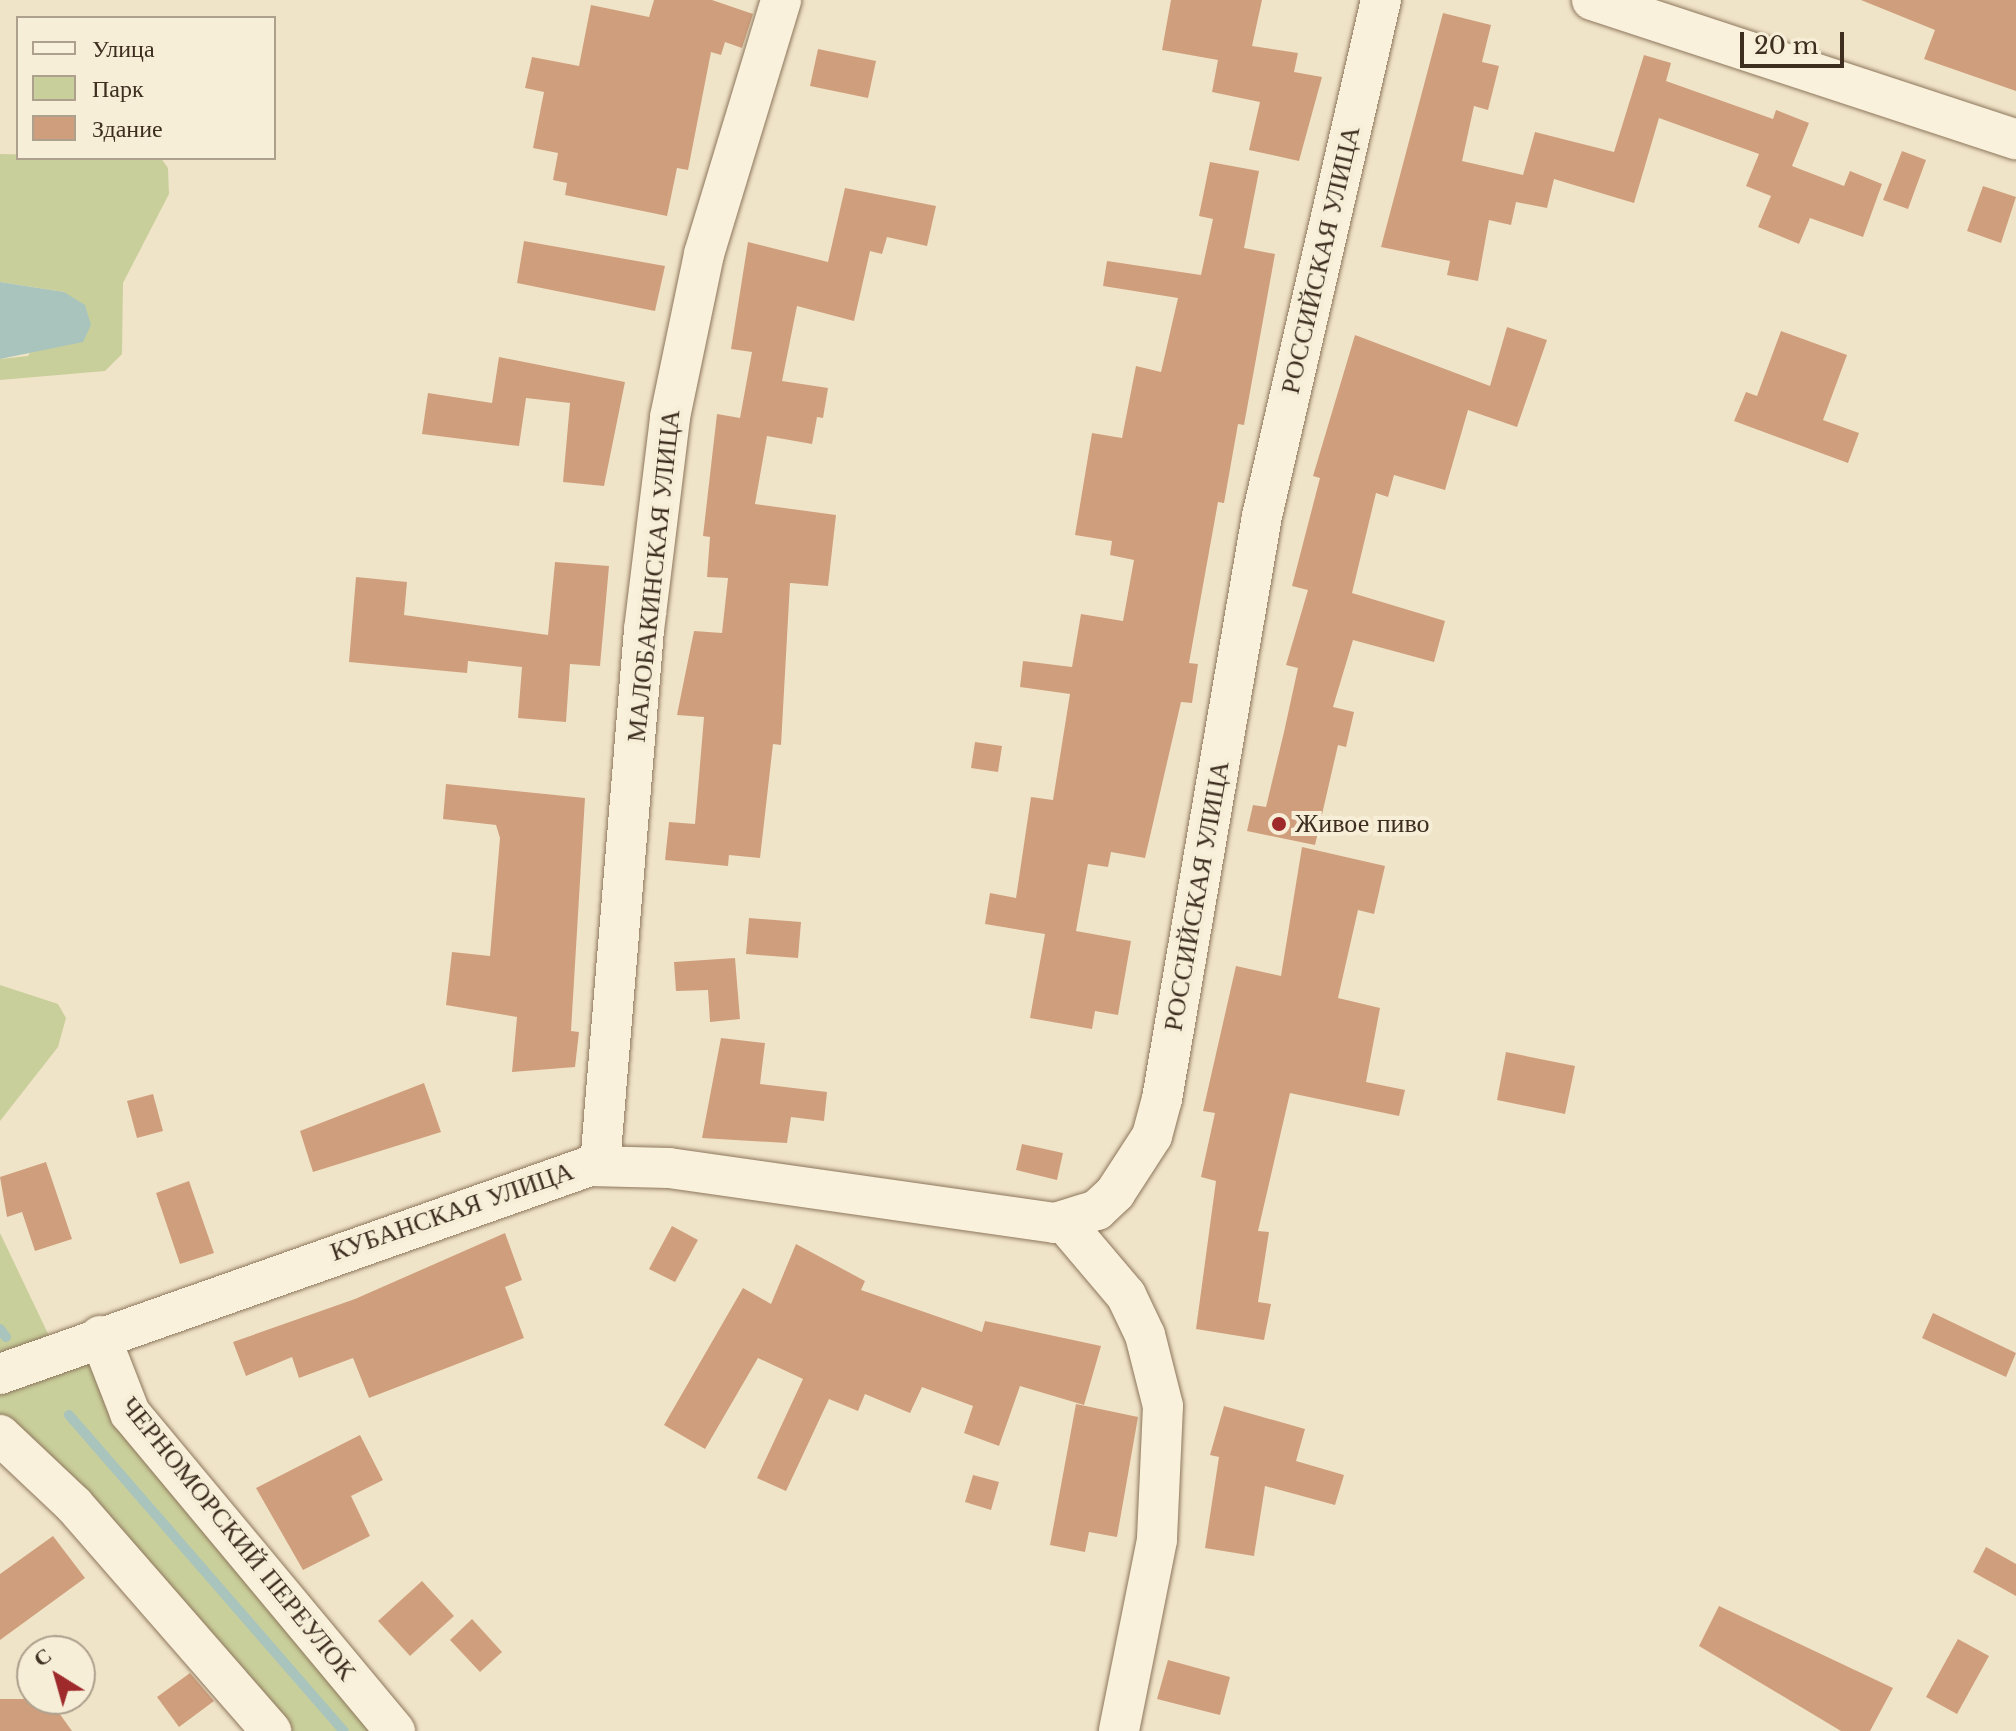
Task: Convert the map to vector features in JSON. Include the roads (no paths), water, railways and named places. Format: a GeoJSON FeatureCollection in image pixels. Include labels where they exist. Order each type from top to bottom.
{"type":"FeatureCollection","features":[{"type":"Feature","properties":{"kind":"street","name":"МАЛОБАКИНСКАЯ УЛИЦА"},"geometry":{"type":"LineString","coordinates":[[600,1165],[644,630],[670,417],[704,254],[781,0]]}},
{"type":"Feature","properties":{"kind":"street","name":"РОССИЙСКАЯ УЛИЦА"},"geometry":{"type":"LineString","coordinates":[[1064,1222],[1097,1210],[1128,1178],[1162,1099],[1262,516],[1381,0]]}},
{"type":"Feature","properties":{"kind":"street"},"geometry":{"type":"LineString","coordinates":[[1592,0],[2016,139]]}},
{"type":"Feature","properties":{"kind":"street","name":"КУБАНСКАЯ УЛИЦА"},"geometry":{"type":"LineString","coordinates":[[0,1374],[550,1175],[600,1165],[669,1168],[989,1218],[1064,1222]]}},
{"type":"Feature","properties":{"kind":"street"},"geometry":{"type":"LineString","coordinates":[[1064,1222],[1126,1295],[1145,1335],[1163,1406],[1157,1540],[1119,1731]]}},
{"type":"Feature","properties":{"kind":"street","name":"ЧЕРНОМОРСКИЙ ПЕРЕУЛОК"},"geometry":{"type":"LineString","coordinates":[[100,1336],[130,1413],[395,1731]]}},
{"type":"Feature","properties":{"kind":"street"},"geometry":{"type":"LineString","coordinates":[[0,1435],[74,1505],[271,1731]]}},
{"type":"Feature","properties":{"kind":"water"},"geometry":{"type":"Polygon","coordinates":[[[0,282],[64,292],[85,305],[91,325],[83,342],[0,359],[0,282]]]}},
{"type":"Feature","properties":{"kind":"waterway"},"geometry":{"type":"LineString","coordinates":[[0,1329],[6,1337]]}},
{"type":"Feature","properties":{"kind":"waterway"},"geometry":{"type":"LineString","coordinates":[[69,1415],[344,1731]]}},
{"type":"Feature","properties":{"kind":"place","name":"Живое пиво"},"geometry":{"type":"Point","coordinates":[1279,824]}}]}
